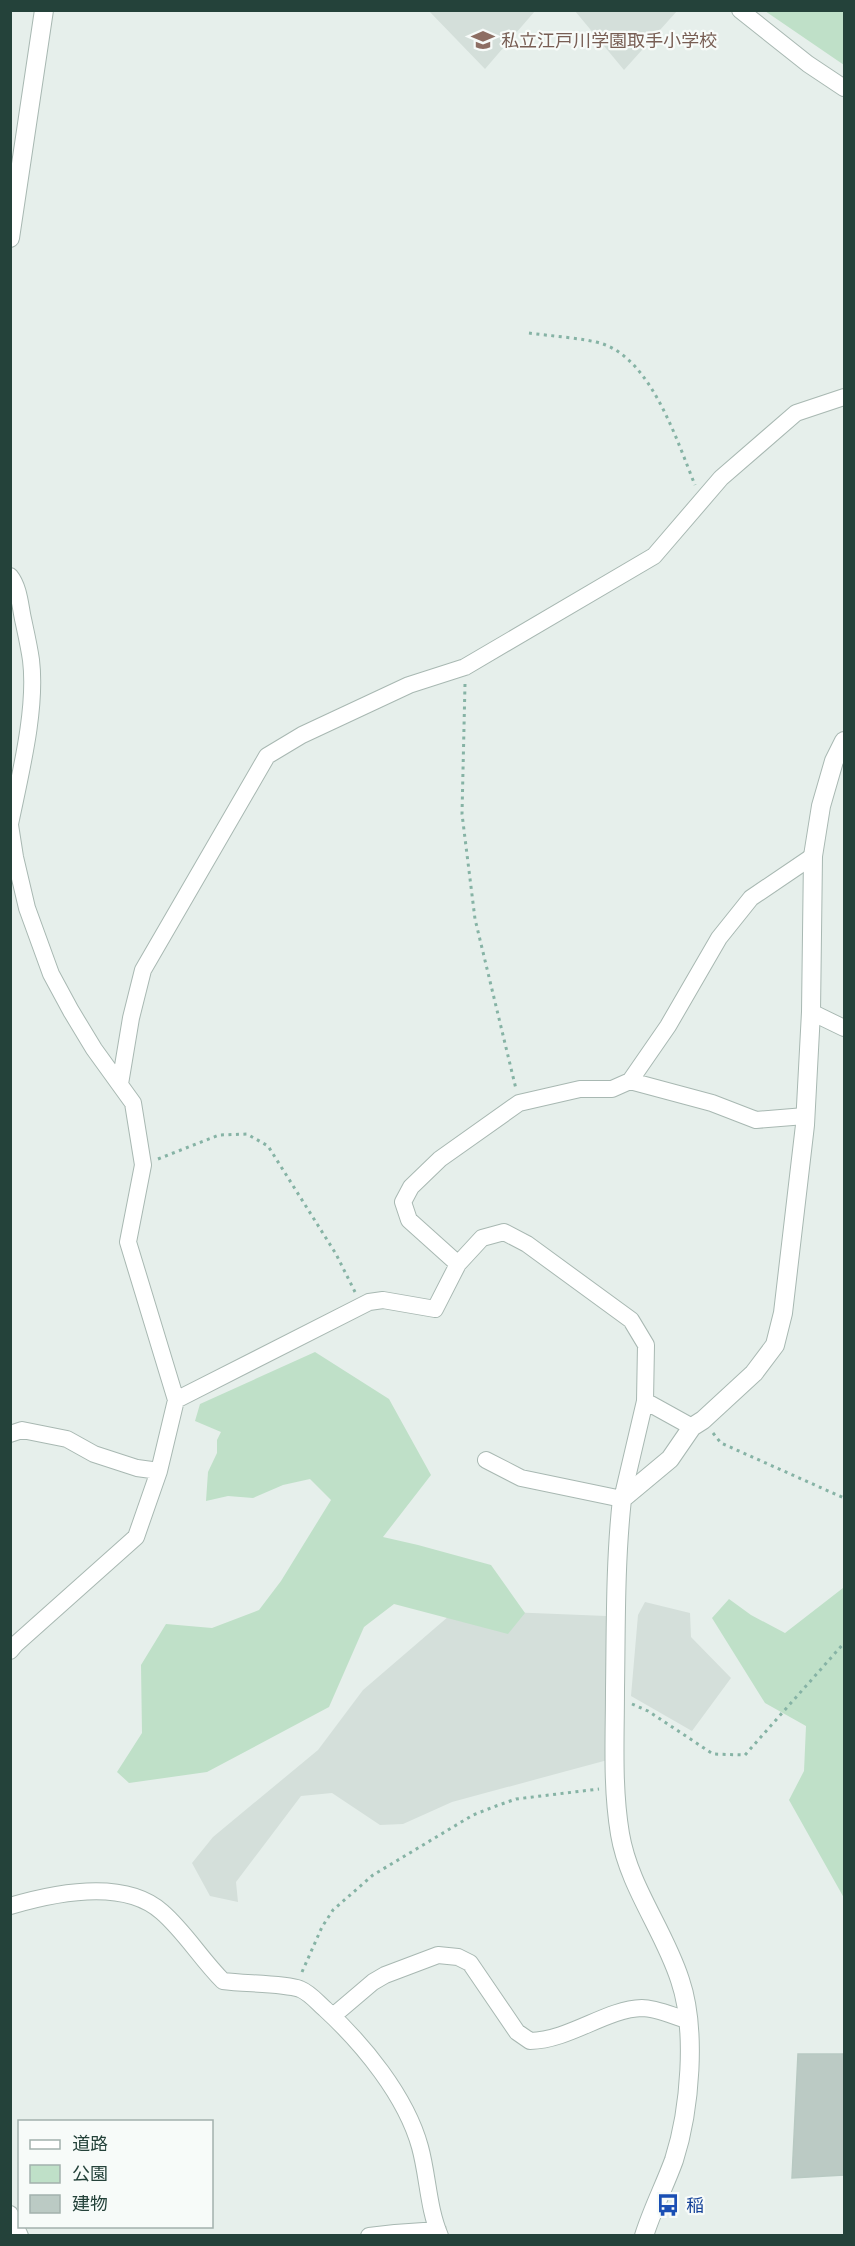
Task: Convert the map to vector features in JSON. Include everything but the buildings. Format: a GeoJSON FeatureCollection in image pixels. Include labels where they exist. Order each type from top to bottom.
{"type":"FeatureCollection","features":[{"type":"Feature","properties":{"kind":"street"},"geometry":{"type":"LineString","coordinates":[[10,238],[44,10]]}},
{"type":"Feature","properties":{"kind":"street"},"geometry":{"type":"LineString","coordinates":[[740,10],[808,64],[844,88]]}},
{"type":"Feature","properties":{"kind":"street"},"geometry":{"type":"LineString","coordinates":[[120,1084],[131,1018],[143,970],[267,756],[302,735],[409,685],[465,667],[654,556],[720,478],[796,413],[844,397]]}},
{"type":"Feature","properties":{"kind":"street"},"geometry":{"type":"LineString","coordinates":[[10,576],[14,580],[31,661],[32,687],[26,746],[10,824],[15,856],[27,908],[51,974],[94,1049],[133,1103],[143,1165],[128,1242],[176,1400],[159,1471],[136,1537],[10,1651]]}},
{"type":"Feature","properties":{"kind":"street"},"geometry":{"type":"LineString","coordinates":[[622,1499],[670,1459],[698,1423],[754,1373],[775,1345],[783,1313],[805,1116],[811,1012],[813,856],[821,806],[844,741]]}},
{"type":"Feature","properties":{"kind":"street"},"geometry":{"type":"LineString","coordinates":[[458,1264],[409,1220],[403,1202],[411,1187],[440,1159],[519,1102],[580,1089],[612,1089],[630,1081],[668,1026],[719,938],[751,898],[813,856]]}},
{"type":"Feature","properties":{"kind":"street"},"geometry":{"type":"LineString","coordinates":[[811,1012],[844,1028]]}},
{"type":"Feature","properties":{"kind":"street"},"geometry":{"type":"LineString","coordinates":[[630,1081],[712,1103],[756,1120],[805,1116]]}},
{"type":"Feature","properties":{"kind":"street"},"geometry":{"type":"LineString","coordinates":[[176,1400],[362,1305],[383,1300],[435,1310],[458,1264],[482,1238],[504,1232],[527,1244],[631,1320],[646,1345],[645,1401],[622,1499],[616,1554],[615,1786],[620,1835],[629,1869],[681,1982],[690,2058],[683,2122],[674,2158],[644,2235]]}},
{"type":"Feature","properties":{"kind":"street"},"geometry":{"type":"LineString","coordinates":[[645,1401],[698,1423]]}},
{"type":"Feature","properties":{"kind":"street"},"geometry":{"type":"LineString","coordinates":[[10,1434],[22,1430],[67,1439],[94,1454],[137,1468],[159,1471]]}},
{"type":"Feature","properties":{"kind":"street"},"geometry":{"type":"LineString","coordinates":[[486,1460],[521,1478],[622,1499]]}},
{"type":"Feature","properties":{"kind":"street"},"geometry":{"type":"LineString","coordinates":[[10,1906],[62,1893],[99,1892],[134,1896],[159,1909],[182,1931],[199,1956],[223,1981],[295,1987],[312,1996],[333,2016],[380,2070],[398,2098],[419,2144],[439,2233],[369,2235]]}},
{"type":"Feature","properties":{"kind":"street"},"geometry":{"type":"LineString","coordinates":[[333,2016],[373,1982],[385,1975],[438,1955],[458,1957],[470,1963],[517,2032],[530,2041],[562,2036],[617,2014],[642,2008],[687,2020]]}},
{"type":"Feature","properties":{"kind":"street"},"geometry":{"type":"LineString","coordinates":[[10,2214],[20,2235]]}},
{"type":"Feature","properties":{"kind":"path"},"geometry":{"type":"LineString","coordinates":[[529,333],[603,345],[628,359],[640,372],[664,413],[702,500]]}},
{"type":"Feature","properties":{"kind":"path"},"geometry":{"type":"LineString","coordinates":[[465,667],[462,814],[475,919],[519,1102]]}},
{"type":"Feature","properties":{"kind":"path"},"geometry":{"type":"LineString","coordinates":[[143,1165],[219,1135],[247,1134],[268,1146],[336,1254],[362,1305]]}},
{"type":"Feature","properties":{"kind":"path"},"geometry":{"type":"LineString","coordinates":[[698,1423],[721,1443],[844,1498]]}},
{"type":"Feature","properties":{"kind":"path"},"geometry":{"type":"LineString","coordinates":[[615,1695],[648,1711],[713,1754],[745,1755],[844,1643]]}},
{"type":"Feature","properties":{"kind":"path"},"geometry":{"type":"LineString","coordinates":[[295,1987],[322,1927],[333,1910],[373,1875],[473,1815],[496,1806],[516,1799],[561,1795],[615,1786]]}},
{"type":"Feature","properties":{"kind":"shaded area","name":"私立江戸川学園取手小学校"},"geometry":{"type":"Polygon","coordinates":[[[429,11],[535,11],[485,69],[429,11]]]}},
{"type":"Feature","properties":{"kind":"shaded area","name":"私立江戸川学園取手小学校"},"geometry":{"type":"Polygon","coordinates":[[[575,11],[677,11],[624,70],[575,11]]]}},
{"type":"Feature","properties":{"kind":"shaded area"},"geometry":{"type":"Polygon","coordinates":[[[645,1602],[690,1613],[691,1637],[731,1678],[692,1731],[631,1696],[638,1615],[645,1602]]]}},
{"type":"Feature","properties":{"kind":"shaded area"},"geometry":{"type":"Polygon","coordinates":[[[456,1610],[606,1616],[615,1758],[452,1802],[403,1824],[380,1825],[332,1793],[301,1796],[236,1882],[238,1902],[210,1896],[192,1863],[213,1837],[318,1750],[363,1690],[456,1610]]]}},
{"type":"Feature","properties":{"kind":"green space"},"geometry":{"type":"Polygon","coordinates":[[[765,11],[844,11],[844,65],[765,11]]]}},
{"type":"Feature","properties":{"kind":"green space"},"geometry":{"type":"Polygon","coordinates":[[[315,1352],[389,1399],[431,1475],[383,1537],[491,1565],[525,1613],[508,1634],[394,1604],[364,1627],[329,1707],[207,1772],[129,1783],[117,1772],[142,1733],[141,1665],[166,1624],[212,1628],[259,1610],[281,1581],[331,1500],[310,1479],[283,1485],[253,1498],[228,1496],[206,1501],[208,1472],[217,1453],[217,1440],[221,1432],[195,1421],[200,1404],[315,1352]]]}},
{"type":"Feature","properties":{"kind":"green space"},"geometry":{"type":"Polygon","coordinates":[[[843,1588],[844,1898],[789,1800],[804,1771],[806,1726],[765,1703],[712,1618],[729,1599],[751,1615],[785,1633],[843,1588]]]}},
{"type":"Feature","properties":{"kind":"place","name":"私立江戸川学園取手小学校"},"geometry":{"type":"Point","coordinates":[483,40]}},
{"type":"Feature","properties":{"kind":"place","name":"稲"},"geometry":{"type":"Point","coordinates":[668,2205]}}]}
